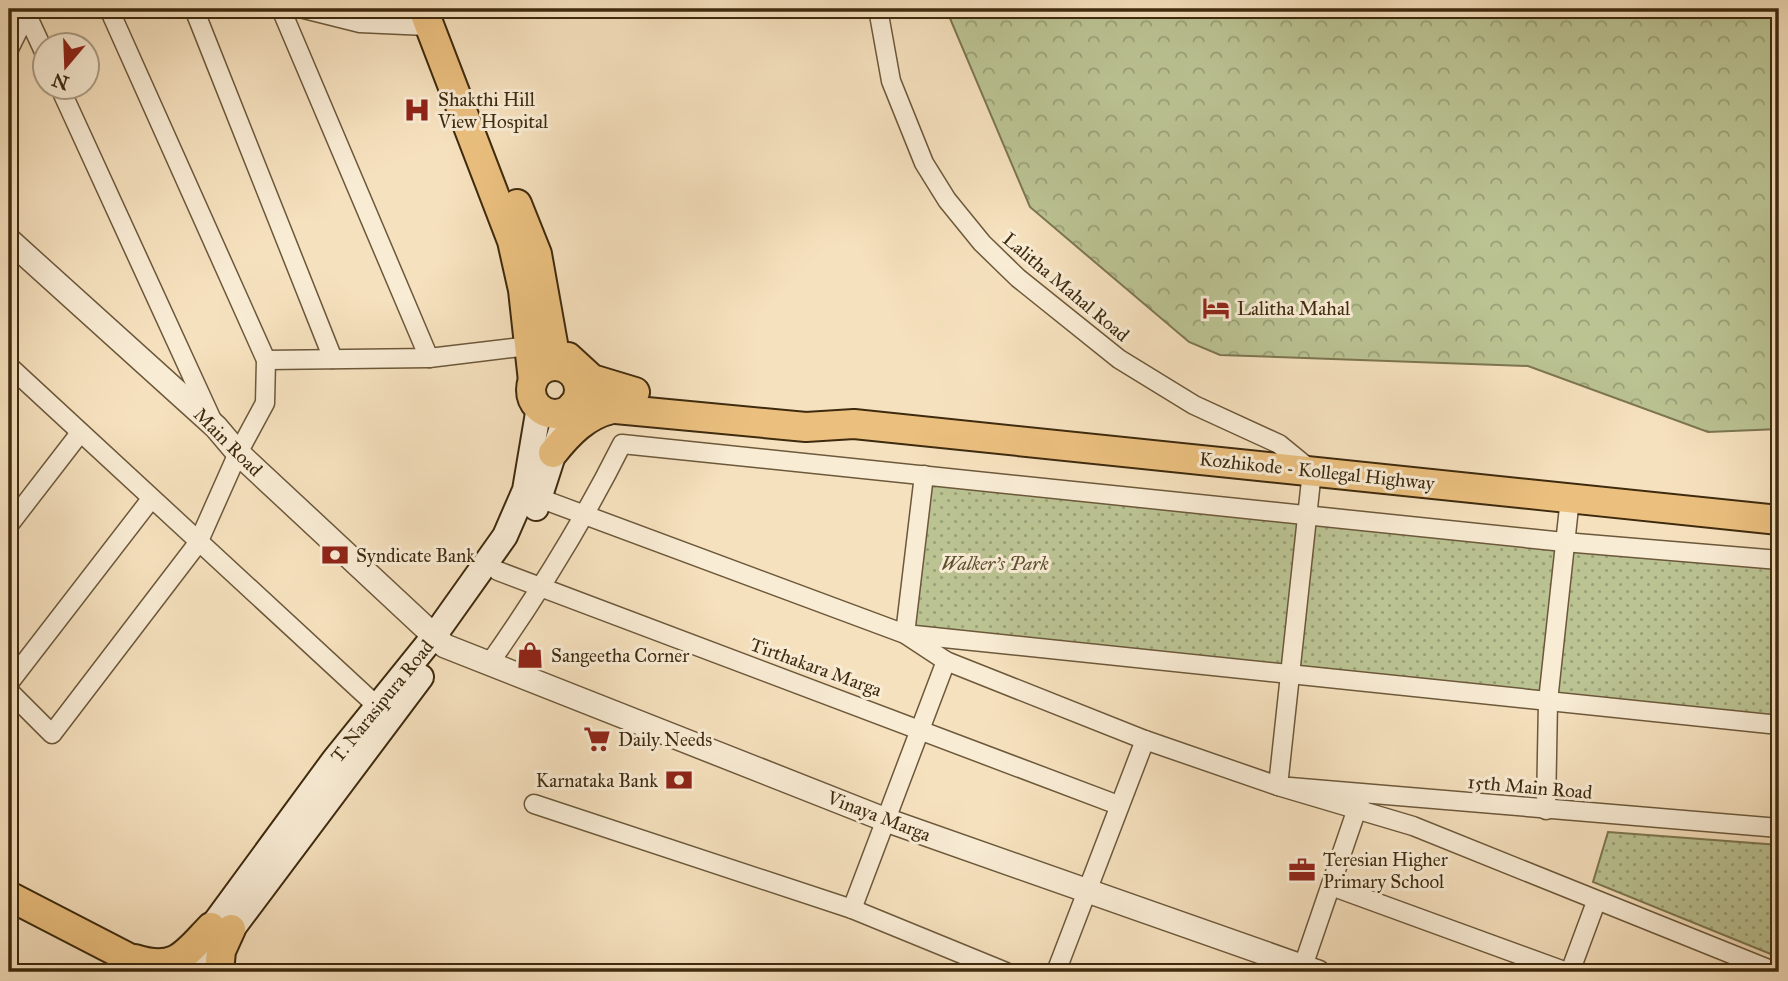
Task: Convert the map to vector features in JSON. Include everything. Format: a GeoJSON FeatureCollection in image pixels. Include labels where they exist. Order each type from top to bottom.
{"type":"FeatureCollection","features":[{"type":"Feature","properties":{"kind":"main road"},"geometry":{"type":"LineString","coordinates":[[431,14],[457,79],[537,254],[557,366]]}},
{"type":"Feature","properties":{"kind":"main road"},"geometry":{"type":"LineString","coordinates":[[457,79],[512,241],[523,290],[536,394],[553,413],[573,401],[572,373],[557,366],[542,369],[536,394]]}},
{"type":"Feature","properties":{"kind":"main road"},"geometry":{"type":"LineString","coordinates":[[550,324],[559,343],[579,370],[625,400]]}},
{"type":"Feature","properties":{"kind":"main road","name":"T. Narasipura Road"},"geometry":{"type":"LineString","coordinates":[[200,972],[221,928],[377,706],[440,641],[505,536],[518,513],[534,450],[536,394]]}},
{"type":"Feature","properties":{"kind":"main road"},"geometry":{"type":"LineString","coordinates":[[553,453],[580,424],[598,412],[625,400]]}},
{"type":"Feature","properties":{"kind":"main road","name":"Kozhikode - Kollegal Highway"},"geometry":{"type":"LineString","coordinates":[[573,401],[625,400],[806,428],[854,424],[1779,520]]}},
{"type":"Feature","properties":{"kind":"main road","name":"T. Narasipura Road"},"geometry":{"type":"LineString","coordinates":[[178,972],[221,928],[440,641],[498,571],[523,535],[573,401]]}},
{"type":"Feature","properties":{"kind":"main road"},"geometry":{"type":"LineString","coordinates":[[9,896],[114,967],[172,963],[221,928]]}},
{"type":"Feature","properties":{"kind":"main road"},"geometry":{"type":"LineString","coordinates":[[9,914],[114,967],[156,972]]}},
{"type":"Feature","properties":{"kind":"main road"},"geometry":{"type":"LineString","coordinates":[[219,972],[221,928]]}},
{"type":"Feature","properties":{"kind":"street"},"geometry":{"type":"LineString","coordinates":[[9,691],[52,734],[198,543],[238,453],[265,403],[266,360],[109,9]]}},
{"type":"Feature","properties":{"kind":"street"},"geometry":{"type":"LineString","coordinates":[[194,9],[333,359]]}},
{"type":"Feature","properties":{"kind":"street"},"geometry":{"type":"LineString","coordinates":[[281,9],[429,358]]}},
{"type":"Feature","properties":{"kind":"street"},"geometry":{"type":"LineString","coordinates":[[304,9],[360,23],[431,14]]}},
{"type":"Feature","properties":{"kind":"street","name":"Lalitha Mahal Road"},"geometry":{"type":"LineString","coordinates":[[878,9],[891,81],[923,163],[947,200],[982,243],[1018,278],[1119,359],[1194,405],[1279,444],[1312,471]]}},
{"type":"Feature","properties":{"kind":"street"},"geometry":{"type":"LineString","coordinates":[[10,44],[28,12]]}},
{"type":"Feature","properties":{"kind":"street"},"geometry":{"type":"LineString","coordinates":[[28,12],[36,32]]}},
{"type":"Feature","properties":{"kind":"street"},"geometry":{"type":"LineString","coordinates":[[66,102],[216,427]]}},
{"type":"Feature","properties":{"kind":"street","name":"Main Road"},"geometry":{"type":"LineString","coordinates":[[9,240],[216,427],[238,453],[440,641]]}},
{"type":"Feature","properties":{"kind":"street"},"geometry":{"type":"LineString","coordinates":[[266,360],[429,358],[529,346]]}},
{"type":"Feature","properties":{"kind":"street"},"geometry":{"type":"LineString","coordinates":[[9,366],[377,706]]}},
{"type":"Feature","properties":{"kind":"street"},"geometry":{"type":"LineString","coordinates":[[9,525],[80,433]]}},
{"type":"Feature","properties":{"kind":"street"},"geometry":{"type":"LineString","coordinates":[[489,664],[543,587],[587,516],[622,444],[1564,542],[1779,560]]}},
{"type":"Feature","properties":{"kind":"street"},"geometry":{"type":"LineString","coordinates":[[1278,786],[1312,471]]}},
{"type":"Feature","properties":{"kind":"street"},"geometry":{"type":"LineString","coordinates":[[905,634],[924,475]]}},
{"type":"Feature","properties":{"kind":"street"},"geometry":{"type":"LineString","coordinates":[[539,498],[905,634],[1779,725]]}},
{"type":"Feature","properties":{"kind":"street"},"geometry":{"type":"LineString","coordinates":[[1546,810],[1548,701],[1570,498]]}},
{"type":"Feature","properties":{"kind":"street"},"geometry":{"type":"LineString","coordinates":[[9,683],[151,499]]}},
{"type":"Feature","properties":{"kind":"street","name":"Tirthakara Marga"},"geometry":{"type":"LineString","coordinates":[[498,571],[922,728],[1118,805]]}},
{"type":"Feature","properties":{"kind":"street","name":"15th Main Road"},"geometry":{"type":"LineString","coordinates":[[905,634],[946,661],[1145,740],[1278,786],[1359,801],[1546,810],[1779,828]]}},
{"type":"Feature","properties":{"kind":"street","name":"Vinaya Marga"},"geometry":{"type":"LineString","coordinates":[[440,641],[489,664],[886,820],[1307,970]]}},
{"type":"Feature","properties":{"kind":"street"},"geometry":{"type":"LineString","coordinates":[[852,909],[946,661]]}},
{"type":"Feature","properties":{"kind":"street"},"geometry":{"type":"LineString","coordinates":[[1056,972],[1145,740]]}},
{"type":"Feature","properties":{"kind":"street"},"geometry":{"type":"LineString","coordinates":[[1307,970],[1359,801],[1412,826],[1595,902],[1776,972]]}},
{"type":"Feature","properties":{"kind":"street"},"geometry":{"type":"LineString","coordinates":[[534,804],[852,909],[1006,972]]}},
{"type":"Feature","properties":{"kind":"street"},"geometry":{"type":"LineString","coordinates":[[1331,886],[1568,972],[1595,902]]}},
{"type":"Feature","properties":{"kind":"green space"},"geometry":{"type":"Polygon","coordinates":[[[946,9],[1779,9],[1779,429],[1708,432],[1528,366],[1220,355],[1189,342],[1030,207],[946,9]]]}},
{"type":"Feature","properties":{"kind":"green space","name":"Walker's Park"},"geometry":{"type":"Polygon","coordinates":[[[924,475],[1563,551],[1779,564],[1779,722],[905,634],[924,475]]]}},
{"type":"Feature","properties":{"kind":"green space"},"geometry":{"type":"Polygon","coordinates":[[[1608,832],[1779,845],[1778,957],[1593,882],[1608,832]]]}},
{"type":"Feature","properties":{"kind":"place","name":"Shakthi Hill View Hospital"},"geometry":{"type":"Point","coordinates":[417,110]}},
{"type":"Feature","properties":{"kind":"place","name":"Lalitha Mahal"},"geometry":{"type":"Point","coordinates":[1216,308]}},
{"type":"Feature","properties":{"kind":"place","name":"Syndicate Bank"},"geometry":{"type":"Point","coordinates":[335,555]}},
{"type":"Feature","properties":{"kind":"place","name":"Sangeetha Corner"},"geometry":{"type":"Point","coordinates":[530,655]}},
{"type":"Feature","properties":{"kind":"place","name":"Daily Needs"},"geometry":{"type":"Point","coordinates":[597,739]}},
{"type":"Feature","properties":{"kind":"place","name":"Karnataka Bank"},"geometry":{"type":"Point","coordinates":[679,780]}},
{"type":"Feature","properties":{"kind":"place","name":"Teresian Higher Primary School"},"geometry":{"type":"Point","coordinates":[1302,870]}}]}
